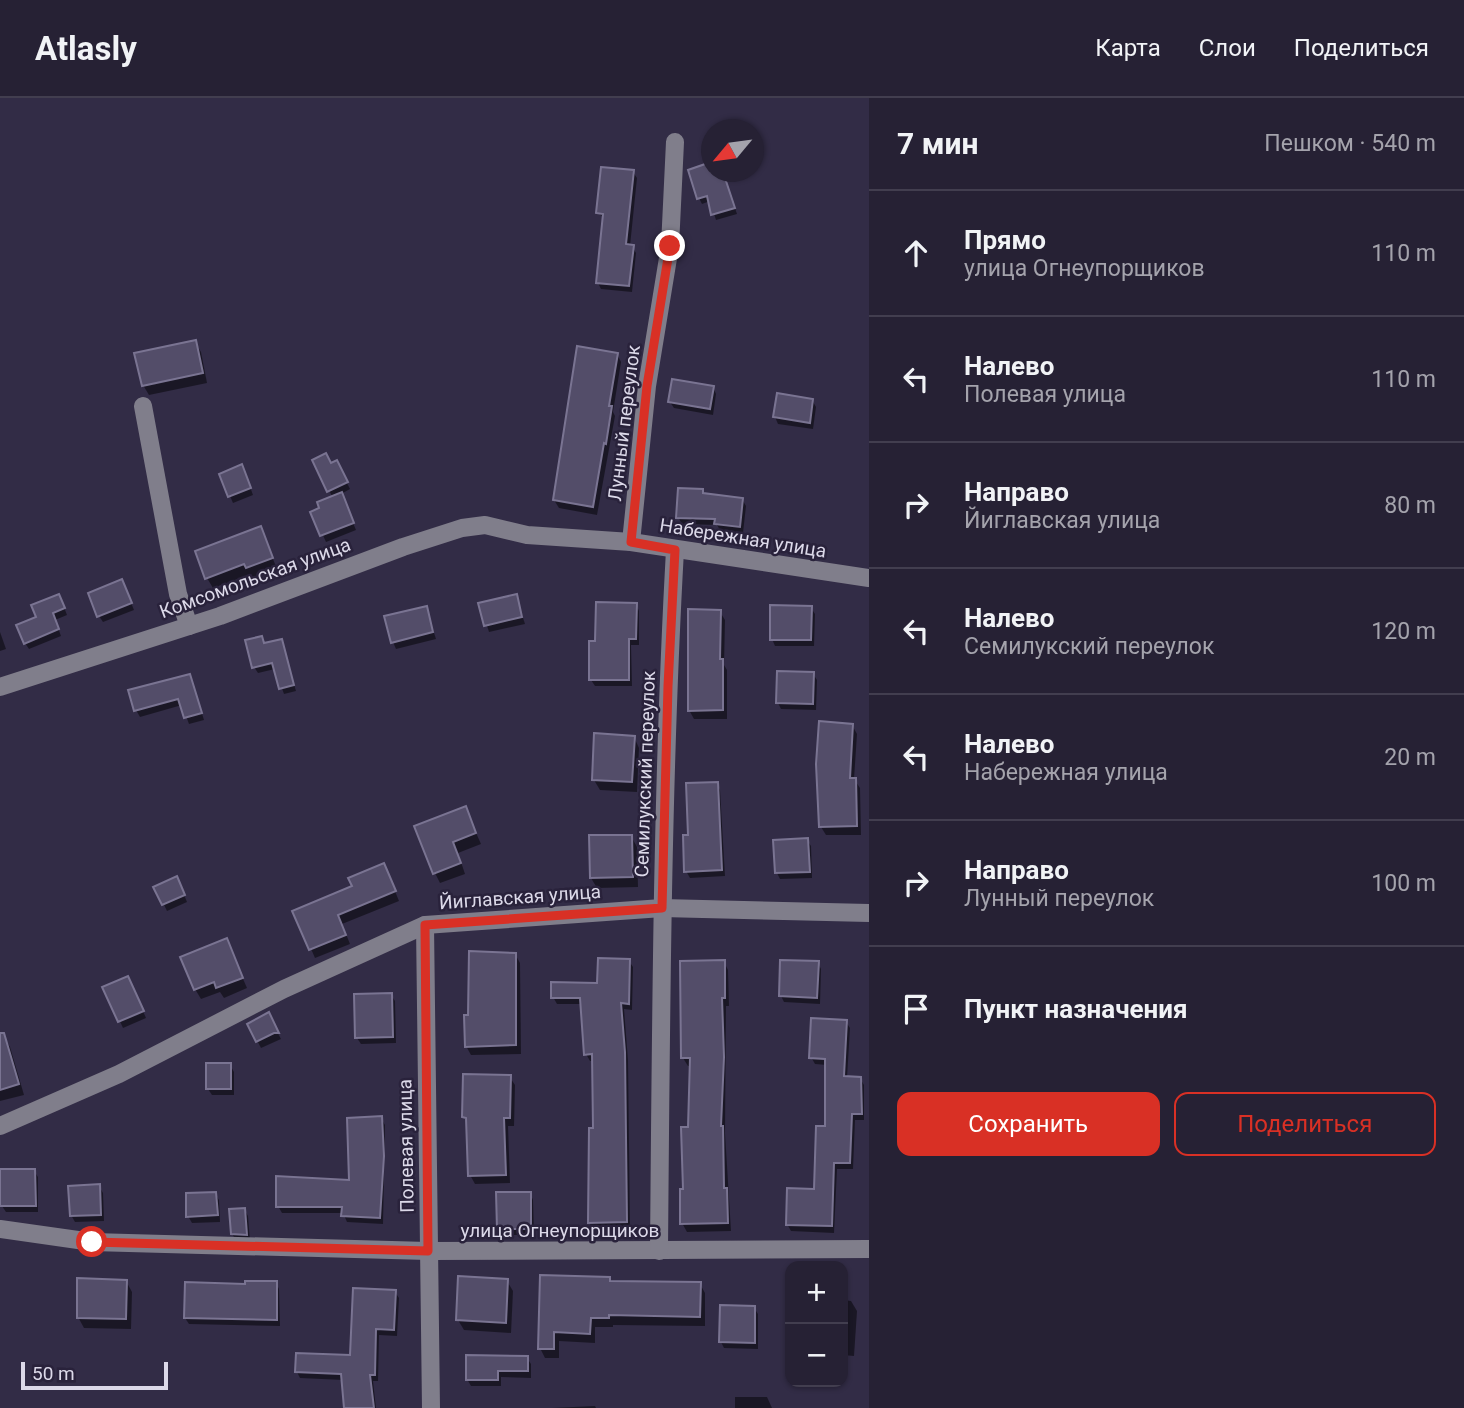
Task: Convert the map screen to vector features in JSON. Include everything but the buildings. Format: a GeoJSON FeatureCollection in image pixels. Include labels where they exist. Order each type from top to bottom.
{"type":"FeatureCollection","features":[{"type":"Feature","properties":{"kind":"street","name":"Лунный переулок"},"geometry":{"type":"LineString","coordinates":[[631,542],[647,386],[670,246],[675,142]]}},
{"type":"Feature","properties":{"kind":"street"},"geometry":{"type":"LineString","coordinates":[[143,406],[178,594],[189,626]]}},
{"type":"Feature","properties":{"kind":"street","name":"Комсомольская улица"},"geometry":{"type":"LineString","coordinates":[[0,687],[189,626],[462,528],[485,525],[527,535]]}},
{"type":"Feature","properties":{"kind":"street","name":"Набережная улица"},"geometry":{"type":"LineString","coordinates":[[527,535],[631,542],[869,578]]}},
{"type":"Feature","properties":{"kind":"street","name":"Семилукский переулок"},"geometry":{"type":"LineString","coordinates":[[659,1251],[662,908],[675,550]]}},
{"type":"Feature","properties":{"kind":"street","name":"Йиглавская улица"},"geometry":{"type":"LineString","coordinates":[[425,925],[662,908],[869,914]]}},
{"type":"Feature","properties":{"kind":"street"},"geometry":{"type":"LineString","coordinates":[[0,1126],[119,1074],[284,989],[425,925]]}},
{"type":"Feature","properties":{"kind":"street","name":"Полевая улица"},"geometry":{"type":"LineString","coordinates":[[425,925],[431,1408]]}},
{"type":"Feature","properties":{"kind":"street","name":"улица Огнеупорщиков"},"geometry":{"type":"LineString","coordinates":[[0,1229],[92,1242],[428,1251],[869,1249]]}},
{"type":"Feature","properties":{"kind":"route"},"geometry":{"type":"LineString","coordinates":[[92,1242],[428,1251],[425,925],[662,908],[675,550],[631,542],[647,386],[670,246]]}}]}
